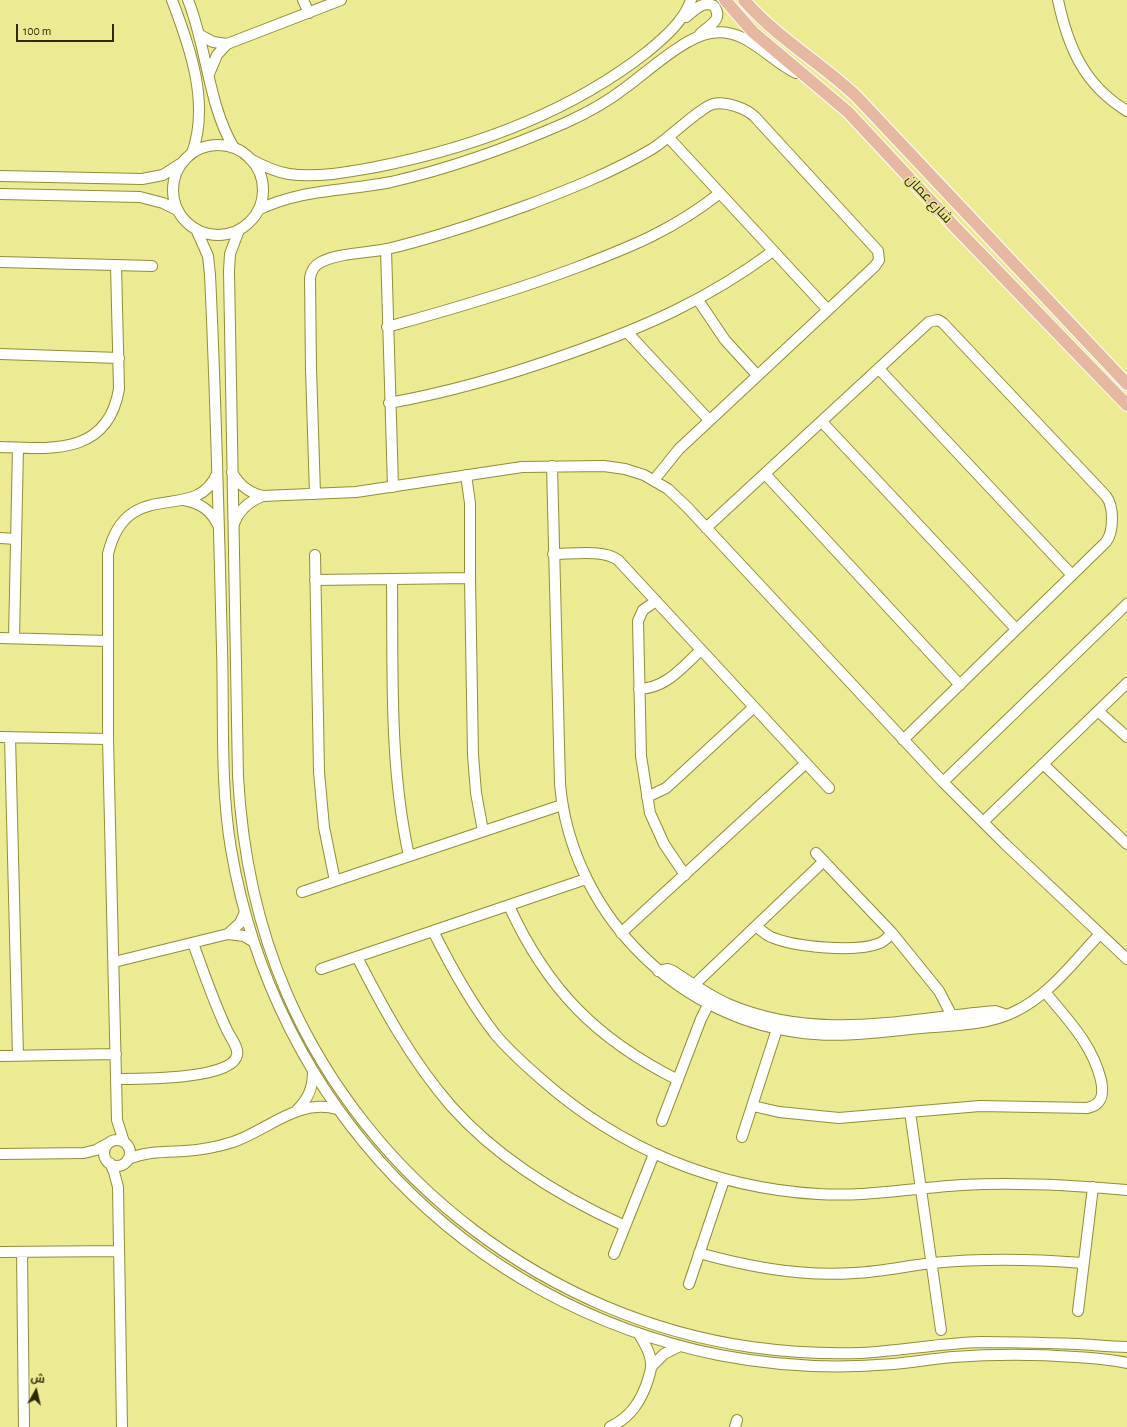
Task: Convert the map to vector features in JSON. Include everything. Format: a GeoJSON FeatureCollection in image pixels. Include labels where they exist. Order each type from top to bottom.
{"type":"FeatureCollection","features":[{"type":"Feature","properties":{"kind":"main road","name":"شارع عمان"},"geometry":{"type":"LineString","coordinates":[[724,0],[753,32],[856,120],[961,233],[1127,405]]}},
{"type":"Feature","properties":{"kind":"main road","name":"شارع عمان"},"geometry":{"type":"LineString","coordinates":[[744,0],[767,24],[825,68],[857,97],[1127,384]]}},
{"type":"Feature","properties":{"kind":"street"},"geometry":{"type":"LineString","coordinates":[[172,0],[190,57],[199,100],[199,127],[192,153]]}},
{"type":"Feature","properties":{"kind":"street"},"geometry":{"type":"LineString","coordinates":[[188,0],[200,35],[219,117],[234,148]]}},
{"type":"Feature","properties":{"kind":"street"},"geometry":{"type":"LineString","coordinates":[[303,0],[309,13]]}},
{"type":"Feature","properties":{"kind":"street"},"geometry":{"type":"LineString","coordinates":[[209,74],[214,59],[227,44],[341,0]]}},
{"type":"Feature","properties":{"kind":"street"},"geometry":{"type":"LineString","coordinates":[[678,23],[691,0]]}},
{"type":"Feature","properties":{"kind":"street"},"geometry":{"type":"LineString","coordinates":[[1058,0],[1066,34],[1078,62],[1097,87],[1127,111]]}},
{"type":"Feature","properties":{"kind":"street"},"geometry":{"type":"LineString","coordinates":[[0,176],[142,179],[163,174],[182,163],[192,153],[208,146],[217,145],[234,148],[250,159],[269,169],[283,173],[315,174],[385,165],[456,147],[517,126],[554,109],[598,86],[638,58],[657,44],[678,23],[702,4],[713,5],[718,11],[717,18],[699,35],[610,99],[580,116],[557,126],[503,147],[410,177],[358,188],[289,197],[258,210]]}},
{"type":"Feature","properties":{"kind":"street"},"geometry":{"type":"LineString","coordinates":[[699,35],[720,32],[742,36],[791,71],[811,80]]}},
{"type":"Feature","properties":{"kind":"street"},"geometry":{"type":"LineString","coordinates":[[200,35],[213,42],[227,44]]}},
{"type":"Feature","properties":{"kind":"street"},"geometry":{"type":"LineString","coordinates":[[315,494],[310,275],[316,265],[326,260],[386,249],[444,234],[556,194],[612,170],[646,153],[669,138],[713,104],[741,108],[755,117],[879,254],[879,260],[875,266],[679,449],[654,480]]}},
{"type":"Feature","properties":{"kind":"street"},"geometry":{"type":"LineString","coordinates":[[669,138],[828,310]]}},
{"type":"Feature","properties":{"kind":"street"},"geometry":{"type":"LineString","coordinates":[[182,163],[176,174],[173,186],[173,198],[177,210],[182,218],[196,229],[213,235],[226,234],[239,230],[252,220],[258,210],[262,197],[262,183],[258,170],[250,159]]}},
{"type":"Feature","properties":{"kind":"street"},"geometry":{"type":"LineString","coordinates":[[387,327],[499,296],[636,245],[677,223],[720,193]]}},
{"type":"Feature","properties":{"kind":"street"},"geometry":{"type":"LineString","coordinates":[[0,194],[140,198],[163,203],[177,210]]}},
{"type":"Feature","properties":{"kind":"street"},"geometry":{"type":"LineString","coordinates":[[196,229],[205,246],[210,270],[218,472],[226,802],[232,855],[245,912],[254,942],[276,1000],[313,1072],[337,1109],[373,1155],[400,1184],[438,1219],[470,1245],[515,1275],[546,1293],[600,1318],[638,1333],[680,1346],[747,1360],[815,1366],[861,1366],[952,1357],[1009,1355],[1086,1358],[1127,1363]]}},
{"type":"Feature","properties":{"kind":"street"},"geometry":{"type":"LineString","coordinates":[[239,230],[232,246],[229,263],[238,776],[246,853],[262,923],[280,975],[304,1030],[332,1077],[360,1117],[392,1156],[424,1188],[466,1224],[508,1254],[553,1281],[604,1306],[641,1320],[684,1333],[728,1343],[801,1352],[861,1353],[980,1342],[1038,1342],[1127,1347]]}},
{"type":"Feature","properties":{"kind":"street"},"geometry":{"type":"LineString","coordinates":[[386,249],[389,403],[393,487]]}},
{"type":"Feature","properties":{"kind":"street"},"geometry":{"type":"LineString","coordinates":[[389,403],[442,393],[493,380],[627,332],[698,300],[731,280],[773,251]]}},
{"type":"Feature","properties":{"kind":"street"},"geometry":{"type":"LineString","coordinates":[[0,262],[152,266]]}},
{"type":"Feature","properties":{"kind":"street"},"geometry":{"type":"LineString","coordinates":[[0,447],[18,448],[70,446],[81,442],[100,430],[111,416],[117,400],[119,389],[116,265]]}},
{"type":"Feature","properties":{"kind":"street"},"geometry":{"type":"LineString","coordinates":[[698,300],[725,340],[757,375]]}},
{"type":"Feature","properties":{"kind":"street"},"geometry":{"type":"LineString","coordinates":[[706,528],[929,322],[935,320],[940,321],[1106,496],[1111,508],[1110,536],[903,740]]}},
{"type":"Feature","properties":{"kind":"street"},"geometry":{"type":"LineString","coordinates":[[627,332],[709,420]]}},
{"type":"Feature","properties":{"kind":"street"},"geometry":{"type":"LineString","coordinates":[[0,354],[119,358]]}},
{"type":"Feature","properties":{"kind":"street"},"geometry":{"type":"LineString","coordinates":[[879,369],[1072,575]]}},
{"type":"Feature","properties":{"kind":"street"},"geometry":{"type":"LineString","coordinates":[[822,422],[1016,629]]}},
{"type":"Feature","properties":{"kind":"street"},"geometry":{"type":"LineString","coordinates":[[14,638],[18,448]]}},
{"type":"Feature","properties":{"kind":"street"},"geometry":{"type":"LineString","coordinates":[[232,472],[245,488],[257,495],[264,496],[348,493],[498,470],[552,466],[616,467],[635,471],[654,480],[668,489],[706,528],[943,782],[1127,959]]}},
{"type":"Feature","properties":{"kind":"street"},"geometry":{"type":"LineString","coordinates":[[552,466],[553,554],[562,804],[566,827],[586,879],[600,904],[621,934],[636,951],[658,971],[682,989],[742,1018],[777,1029],[814,1034],[851,1035],[980,1022],[1007,1015],[1023,1008],[1045,992],[1100,934]]}},
{"type":"Feature","properties":{"kind":"street"},"geometry":{"type":"LineString","coordinates":[[118,1187],[130,1152],[117,1120],[108,739],[107,564],[110,544],[114,534],[127,518],[144,506],[164,501],[184,500],[198,496],[209,488],[218,472]]}},
{"type":"Feature","properties":{"kind":"street"},"geometry":{"type":"LineString","coordinates":[[766,474],[960,685]]}},
{"type":"Feature","properties":{"kind":"street"},"geometry":{"type":"LineString","coordinates":[[466,475],[470,503],[473,755],[476,794],[483,831]]}},
{"type":"Feature","properties":{"kind":"street"},"geometry":{"type":"LineString","coordinates":[[233,526],[242,509],[252,501],[264,496]]}},
{"type":"Feature","properties":{"kind":"street"},"geometry":{"type":"LineString","coordinates":[[184,500],[194,502],[209,511],[219,527]]}},
{"type":"Feature","properties":{"kind":"street"},"geometry":{"type":"LineString","coordinates":[[0,538],[16,539]]}},
{"type":"Feature","properties":{"kind":"street"},"geometry":{"type":"LineString","coordinates":[[553,554],[602,554],[613,556],[829,788]]}},
{"type":"Feature","properties":{"kind":"street"},"geometry":{"type":"LineString","coordinates":[[315,555],[319,772],[324,827],[335,881]]}},
{"type":"Feature","properties":{"kind":"street"},"geometry":{"type":"LineString","coordinates":[[315,580],[470,578]]}},
{"type":"Feature","properties":{"kind":"street"},"geometry":{"type":"LineString","coordinates":[[392,579],[395,761],[400,809],[409,856]]}},
{"type":"Feature","properties":{"kind":"street"},"geometry":{"type":"LineString","coordinates":[[656,601],[643,610],[639,617],[641,756],[650,813],[664,844],[685,875]]}},
{"type":"Feature","properties":{"kind":"street"},"geometry":{"type":"LineString","coordinates":[[943,782],[1127,604]]}},
{"type":"Feature","properties":{"kind":"street"},"geometry":{"type":"LineString","coordinates":[[0,638],[108,641]]}},
{"type":"Feature","properties":{"kind":"street"},"geometry":{"type":"LineString","coordinates":[[639,689],[656,687],[668,680],[701,650]]}},
{"type":"Feature","properties":{"kind":"street"},"geometry":{"type":"LineString","coordinates":[[983,822],[1127,683]]}},
{"type":"Feature","properties":{"kind":"street"},"geometry":{"type":"LineString","coordinates":[[647,797],[656,794],[677,778],[754,707]]}},
{"type":"Feature","properties":{"kind":"street"},"geometry":{"type":"LineString","coordinates":[[1098,711],[1127,737]]}},
{"type":"Feature","properties":{"kind":"street"},"geometry":{"type":"LineString","coordinates":[[18,1056],[5,737],[108,739]]}},
{"type":"Feature","properties":{"kind":"street"},"geometry":{"type":"LineString","coordinates":[[621,934],[806,763]]}},
{"type":"Feature","properties":{"kind":"street"},"geometry":{"type":"LineString","coordinates":[[1043,764],[1127,844]]}},
{"type":"Feature","properties":{"kind":"street"},"geometry":{"type":"LineString","coordinates":[[302,892],[562,804]]}},
{"type":"Feature","properties":{"kind":"street"},"geometry":{"type":"LineString","coordinates":[[816,853],[892,933],[939,991],[952,1016]]}},
{"type":"Feature","properties":{"kind":"street"},"geometry":{"type":"LineString","coordinates":[[694,985],[824,861]]}},
{"type":"Feature","properties":{"kind":"street"},"geometry":{"type":"LineString","coordinates":[[321,969],[586,879]]}},
{"type":"Feature","properties":{"kind":"street"},"geometry":{"type":"LineString","coordinates":[[509,906],[538,960],[556,986],[580,1014],[636,1057],[678,1080]]}},
{"type":"Feature","properties":{"kind":"street"},"geometry":{"type":"LineString","coordinates":[[228,934],[240,923],[245,912]]}},
{"type":"Feature","properties":{"kind":"street"},"geometry":{"type":"LineString","coordinates":[[756,926],[770,936],[781,940],[823,947],[871,946],[886,940],[892,933]]}},
{"type":"Feature","properties":{"kind":"street"},"geometry":{"type":"LineString","coordinates":[[433,931],[455,975],[472,1002],[512,1053],[556,1093],[585,1115],[612,1132],[680,1166],[724,1180],[787,1192],[819,1194],[880,1193],[964,1185],[1042,1184],[1127,1190]]}},
{"type":"Feature","properties":{"kind":"street"},"geometry":{"type":"LineString","coordinates":[[114,962],[228,934],[244,936],[254,942]]}},
{"type":"Feature","properties":{"kind":"street"},"geometry":{"type":"LineString","coordinates":[[116,1079],[178,1078],[217,1069],[227,1062],[231,1056],[232,1049],[230,1036],[210,988],[194,943]]}},
{"type":"Feature","properties":{"kind":"street"},"geometry":{"type":"LineString","coordinates":[[357,957],[385,1012],[406,1047],[452,1107],[492,1146],[523,1169],[559,1193],[588,1209],[625,1226]]}},
{"type":"Feature","properties":{"kind":"street"},"geometry":{"type":"LineString","coordinates":[[658,971],[668,969],[723,1002],[756,1015],[810,1025],[851,1026],[995,1011],[1007,1015]]}},
{"type":"Feature","properties":{"kind":"street"},"geometry":{"type":"LineString","coordinates":[[753,1106],[779,1112],[840,1118],[980,1106],[1087,1108],[1099,1103],[1102,1097],[1102,1085],[1089,1047],[1073,1025],[1045,992]]}},
{"type":"Feature","properties":{"kind":"street"},"geometry":{"type":"LineString","coordinates":[[662,1121],[701,1019],[709,1003]]}},
{"type":"Feature","properties":{"kind":"street"},"geometry":{"type":"LineString","coordinates":[[742,1137],[777,1029]]}},
{"type":"Feature","properties":{"kind":"street"},"geometry":{"type":"LineString","coordinates":[[0,1056],[116,1054]]}},
{"type":"Feature","properties":{"kind":"street"},"geometry":{"type":"LineString","coordinates":[[303,1055],[309,1058],[323,1080],[328,1081],[332,1077]]}},
{"type":"Feature","properties":{"kind":"street"},"geometry":{"type":"LineString","coordinates":[[297,1110],[308,1096],[312,1084],[313,1072]]}},
{"type":"Feature","properties":{"kind":"street"},"geometry":{"type":"LineString","coordinates":[[84,1153],[120,1165],[150,1152],[192,1150],[221,1145],[254,1133],[297,1110],[317,1106],[337,1109]]}},
{"type":"Feature","properties":{"kind":"street"},"geometry":{"type":"LineString","coordinates":[[910,1112],[940,1330]]}},
{"type":"Feature","properties":{"kind":"street"},"geometry":{"type":"LineString","coordinates":[[117,1120],[105,1151],[108,1162],[116,1177],[118,1187],[122,1427]]}},
{"type":"Feature","properties":{"kind":"street"},"geometry":{"type":"LineString","coordinates":[[0,1154],[84,1153],[96,1150],[118,1140],[150,1152]]}},
{"type":"Feature","properties":{"kind":"street"},"geometry":{"type":"LineString","coordinates":[[614,1254],[654,1154]]}},
{"type":"Feature","properties":{"kind":"street"},"geometry":{"type":"LineString","coordinates":[[689,1284],[724,1180]]}},
{"type":"Feature","properties":{"kind":"street"},"geometry":{"type":"LineString","coordinates":[[1078,1311],[1093,1187]]}},
{"type":"Feature","properties":{"kind":"street"},"geometry":{"type":"LineString","coordinates":[[0,1252],[119,1251]]}},
{"type":"Feature","properties":{"kind":"street"},"geometry":{"type":"LineString","coordinates":[[22,1252],[24,1427]]}},
{"type":"Feature","properties":{"kind":"street"},"geometry":{"type":"LineString","coordinates":[[699,1253],[746,1265],[814,1273],[853,1274],[932,1264],[999,1259],[1084,1263]]}},
{"type":"Feature","properties":{"kind":"street"},"geometry":{"type":"LineString","coordinates":[[638,1333],[648,1353],[652,1366]]}},
{"type":"Feature","properties":{"kind":"street"},"geometry":{"type":"LineString","coordinates":[[610,1427],[624,1419],[638,1403],[645,1390],[652,1366],[664,1354],[680,1346]]}}]}
